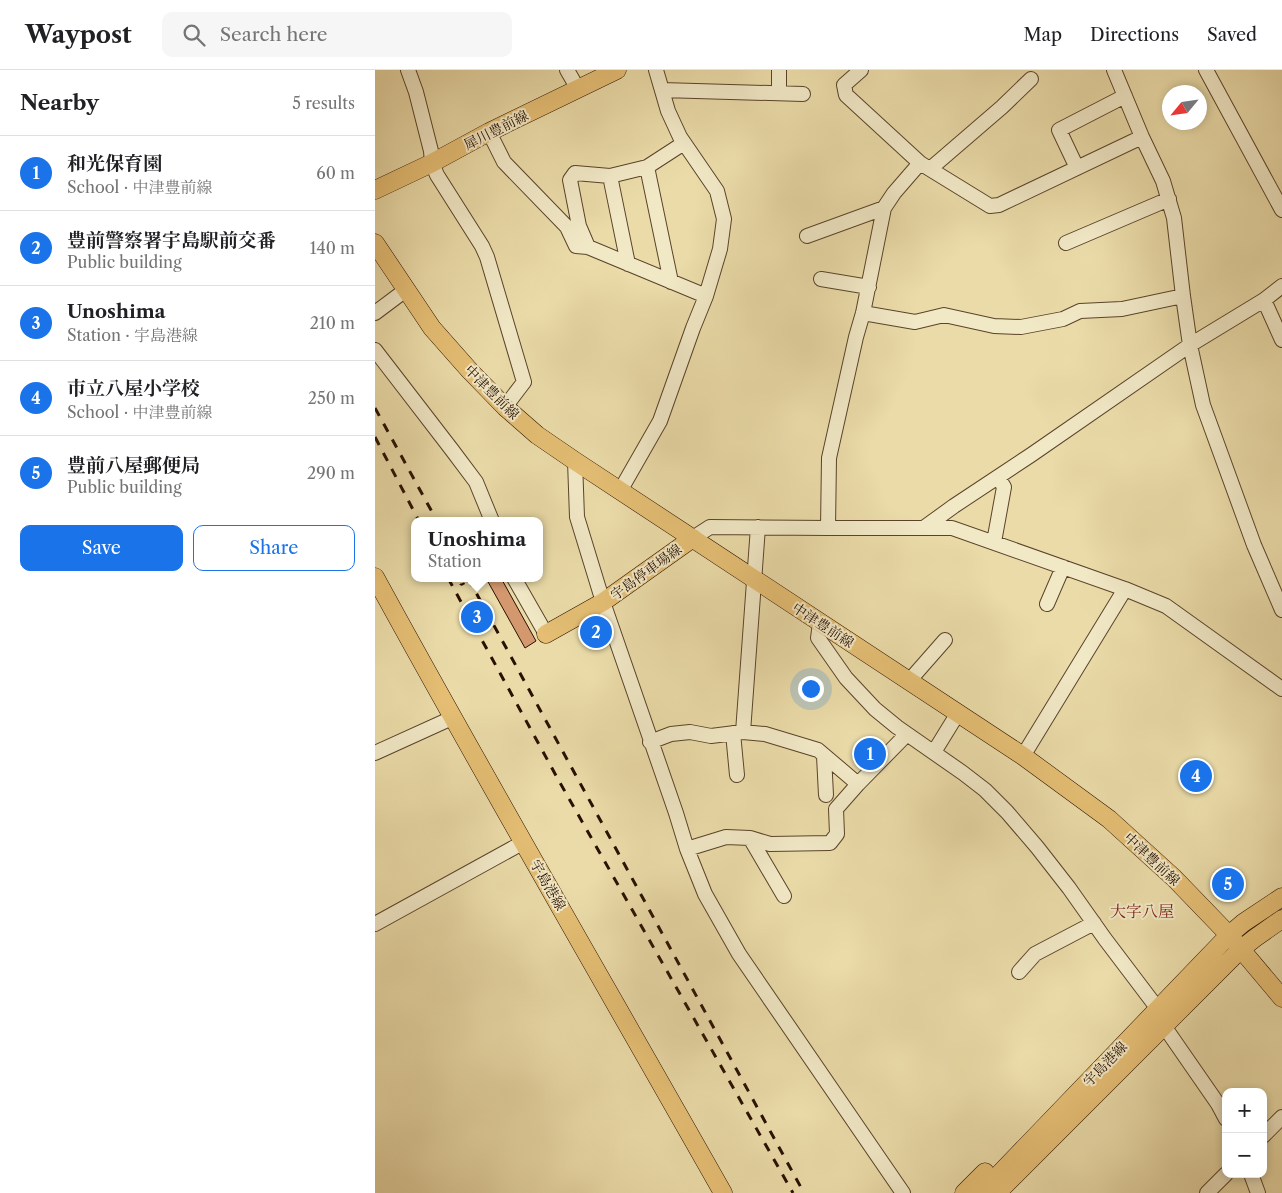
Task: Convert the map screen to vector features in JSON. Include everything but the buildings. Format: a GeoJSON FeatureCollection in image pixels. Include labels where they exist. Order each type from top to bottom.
{"type":"FeatureCollection","features":[{"type":"Feature","properties":{"kind":"main road","name":"犀川豊前線"},"geometry":{"type":"LineString","coordinates":[[375,190],[617,70]]}},
{"type":"Feature","properties":{"kind":"main road","name":"中津豊前線"},"geometry":{"type":"LineString","coordinates":[[375,243],[438,335],[505,407],[537,435],[1023,756],[1109,819],[1174,878],[1229,935],[1282,998]]}},
{"type":"Feature","properties":{"kind":"main road","name":"宇島停車場線"},"geometry":{"type":"LineString","coordinates":[[546,634],[603,602],[693,538]]}},
{"type":"Feature","properties":{"kind":"main road","name":"宇島港線"},"geometry":{"type":"LineString","coordinates":[[375,577],[452,718],[723,1193]]}},
{"type":"Feature","properties":{"kind":"main road","name":"宇島港線"},"geometry":{"type":"LineString","coordinates":[[997,1193],[1103,1077],[1157,1009],[1229,935],[1243,923],[1282,897]]}},
{"type":"Feature","properties":{"kind":"main road","name":"宇島港線"},"geometry":{"type":"LineString","coordinates":[[981,1193],[1103,1077],[1164,1026],[1241,949],[1282,919]]}},
{"type":"Feature","properties":{"kind":"main road"},"geometry":{"type":"LineString","coordinates":[[964,1193],[1050,1106],[1103,1077]]}},
{"type":"Feature","properties":{"kind":"main road"},"geometry":{"type":"LineString","coordinates":[[1014,1193],[1074,1130],[1103,1077]]}},
{"type":"Feature","properties":{"kind":"street"},"geometry":{"type":"LineString","coordinates":[[407,70],[416,92],[432,162],[437,175],[482,246],[491,270],[524,382],[505,407]]}},
{"type":"Feature","properties":{"kind":"street"},"geometry":{"type":"LineString","coordinates":[[567,70],[578,89]]}},
{"type":"Feature","properties":{"kind":"street"},"geometry":{"type":"LineString","coordinates":[[620,491],[660,420],[706,296],[720,249],[724,219],[717,191],[679,137],[656,70]]}},
{"type":"Feature","properties":{"kind":"street"},"geometry":{"type":"LineString","coordinates":[[779,70],[779,93]]}},
{"type":"Feature","properties":{"kind":"street"},"geometry":{"type":"LineString","coordinates":[[861,70],[844,85],[845,95],[925,166],[990,206],[999,205],[1142,137]]}},
{"type":"Feature","properties":{"kind":"street"},"geometry":{"type":"LineString","coordinates":[[1206,70],[1282,210]]}},
{"type":"Feature","properties":{"kind":"street"},"geometry":{"type":"LineString","coordinates":[[1116,71],[1142,137],[1163,180],[1175,218],[1190,345],[1203,405],[1253,545],[1282,610]]}},
{"type":"Feature","properties":{"kind":"street"},"geometry":{"type":"LineString","coordinates":[[828,528],[829,458],[869,287],[884,208],[894,193],[925,166],[1002,107],[1031,78]]}},
{"type":"Feature","properties":{"kind":"street"},"geometry":{"type":"LineString","coordinates":[[662,90],[803,94]]}},
{"type":"Feature","properties":{"kind":"street"},"geometry":{"type":"LineString","coordinates":[[1077,168],[1059,130],[1125,96]]}},
{"type":"Feature","properties":{"kind":"street"},"geometry":{"type":"LineString","coordinates":[[489,132],[504,162],[567,227],[576,246],[588,247],[706,296]]}},
{"type":"Feature","properties":{"kind":"street"},"geometry":{"type":"LineString","coordinates":[[588,247],[579,226],[570,180],[575,173],[610,176],[647,167],[684,143]]}},
{"type":"Feature","properties":{"kind":"street"},"geometry":{"type":"LineString","coordinates":[[647,167],[671,282]]}},
{"type":"Feature","properties":{"kind":"street"},"geometry":{"type":"LineString","coordinates":[[610,176],[628,264]]}},
{"type":"Feature","properties":{"kind":"street"},"geometry":{"type":"LineString","coordinates":[[1066,243],[1169,199]]}},
{"type":"Feature","properties":{"kind":"street"},"geometry":{"type":"LineString","coordinates":[[807,236],[884,208]]}},
{"type":"Feature","properties":{"kind":"street"},"geometry":{"type":"LineString","coordinates":[[821,278],[869,287]]}},
{"type":"Feature","properties":{"kind":"street"},"geometry":{"type":"LineString","coordinates":[[925,527],[1190,345],[1264,300],[1282,286]]}},
{"type":"Feature","properties":{"kind":"street"},"geometry":{"type":"LineString","coordinates":[[375,313],[407,290]]}},
{"type":"Feature","properties":{"kind":"street"},"geometry":{"type":"LineString","coordinates":[[863,313],[915,322],[944,315],[994,326],[1021,327],[1063,319],[1080,311],[1122,309],[1183,296]]}},
{"type":"Feature","properties":{"kind":"street"},"geometry":{"type":"LineString","coordinates":[[1264,300],[1282,340]]}},
{"type":"Feature","properties":{"kind":"street"},"geometry":{"type":"LineString","coordinates":[[375,350],[476,482],[490,517]]}},
{"type":"Feature","properties":{"kind":"street"},"geometry":{"type":"LineString","coordinates":[[575,461],[577,516],[603,602],[687,848],[705,894],[739,954],[903,1193]]}},
{"type":"Feature","properties":{"kind":"street"},"geometry":{"type":"LineString","coordinates":[[993,542],[1005,487],[998,477]]}},
{"type":"Feature","properties":{"kind":"street"},"geometry":{"type":"LineString","coordinates":[[693,538],[710,527],[952,528],[1125,589],[1166,606],[1282,689]]}},
{"type":"Feature","properties":{"kind":"street"},"geometry":{"type":"LineString","coordinates":[[737,775],[738,733],[758,527]]}},
{"type":"Feature","properties":{"kind":"street"},"geometry":{"type":"LineString","coordinates":[[1047,604],[1063,567]]}},
{"type":"Feature","properties":{"kind":"street"},"geometry":{"type":"LineString","coordinates":[[516,582],[546,634]]}},
{"type":"Feature","properties":{"kind":"street"},"geometry":{"type":"LineString","coordinates":[[1023,756],[1125,589]]}},
{"type":"Feature","properties":{"kind":"street"},"geometry":{"type":"LineString","coordinates":[[819,623],[818,638],[846,678],[875,710],[978,784],[1007,812],[1069,888],[1157,1009],[1164,1026],[1222,1112]]}},
{"type":"Feature","properties":{"kind":"street"},"geometry":{"type":"LineString","coordinates":[[909,681],[945,640]]}},
{"type":"Feature","properties":{"kind":"street"},"geometry":{"type":"LineString","coordinates":[[934,752],[958,713]]}},
{"type":"Feature","properties":{"kind":"street"},"geometry":{"type":"LineString","coordinates":[[375,753],[452,718]]}},
{"type":"Feature","properties":{"kind":"street"},"geometry":{"type":"LineString","coordinates":[[651,742],[671,734],[690,732],[711,736],[738,733],[765,734],[818,750],[858,784]]}},
{"type":"Feature","properties":{"kind":"street"},"geometry":{"type":"LineString","coordinates":[[687,848],[726,837],[750,838],[770,844],[830,844],[837,834],[836,810],[858,784],[907,734]]}},
{"type":"Feature","properties":{"kind":"street"},"geometry":{"type":"LineString","coordinates":[[824,756],[826,796]]}},
{"type":"Feature","properties":{"kind":"street"},"geometry":{"type":"LineString","coordinates":[[750,838],[784,896]]}},
{"type":"Feature","properties":{"kind":"street"},"geometry":{"type":"LineString","coordinates":[[375,924],[524,842]]}},
{"type":"Feature","properties":{"kind":"street"},"geometry":{"type":"LineString","coordinates":[[1019,972],[1035,954],[1094,923]]}},
{"type":"Feature","properties":{"kind":"street"},"geometry":{"type":"LineString","coordinates":[[1266,1133],[1282,1117]]}},
{"type":"Feature","properties":{"kind":"street"},"geometry":{"type":"LineString","coordinates":[[1207,1193],[1222,1178]]}},
{"type":"Feature","properties":{"kind":"street"},"geometry":{"type":"LineString","coordinates":[[1252,1178],[1258,1193]]}},
{"type":"Feature","properties":{"kind":"railway"},"geometry":{"type":"LineString","coordinates":[[375,408],[435,517]]}},
{"type":"Feature","properties":{"kind":"railway"},"geometry":{"type":"LineString","coordinates":[[375,437],[417,517]]}},
{"type":"Feature","properties":{"kind":"railway"},"geometry":{"type":"LineString","coordinates":[[450,582],[559,781],[793,1193]]}},
{"type":"Feature","properties":{"kind":"railway"},"geometry":{"type":"LineString","coordinates":[[470,582],[804,1193]]}},
{"type":"Feature","properties":{"kind":"place","name":"Unoshima"},"geometry":{"type":"Point","coordinates":[477,617]}},
{"type":"Feature","properties":{"kind":"place","name":"豊前警察署宇島駅前交番"},"geometry":{"type":"Point","coordinates":[596,632]}},
{"type":"Feature","properties":{"kind":"place","name":"和光保育園"},"geometry":{"type":"Point","coordinates":[870,754]}},
{"type":"Feature","properties":{"kind":"place","name":"市立八屋小学校"},"geometry":{"type":"Point","coordinates":[1196,776]}},
{"type":"Feature","properties":{"kind":"place","name":"豊前八屋郵便局"},"geometry":{"type":"Point","coordinates":[1228,884]}},
{"type":"Feature","properties":{"kind":"district","name":"大字八屋"},"geometry":{"type":"Point","coordinates":[1142,911]}}]}
